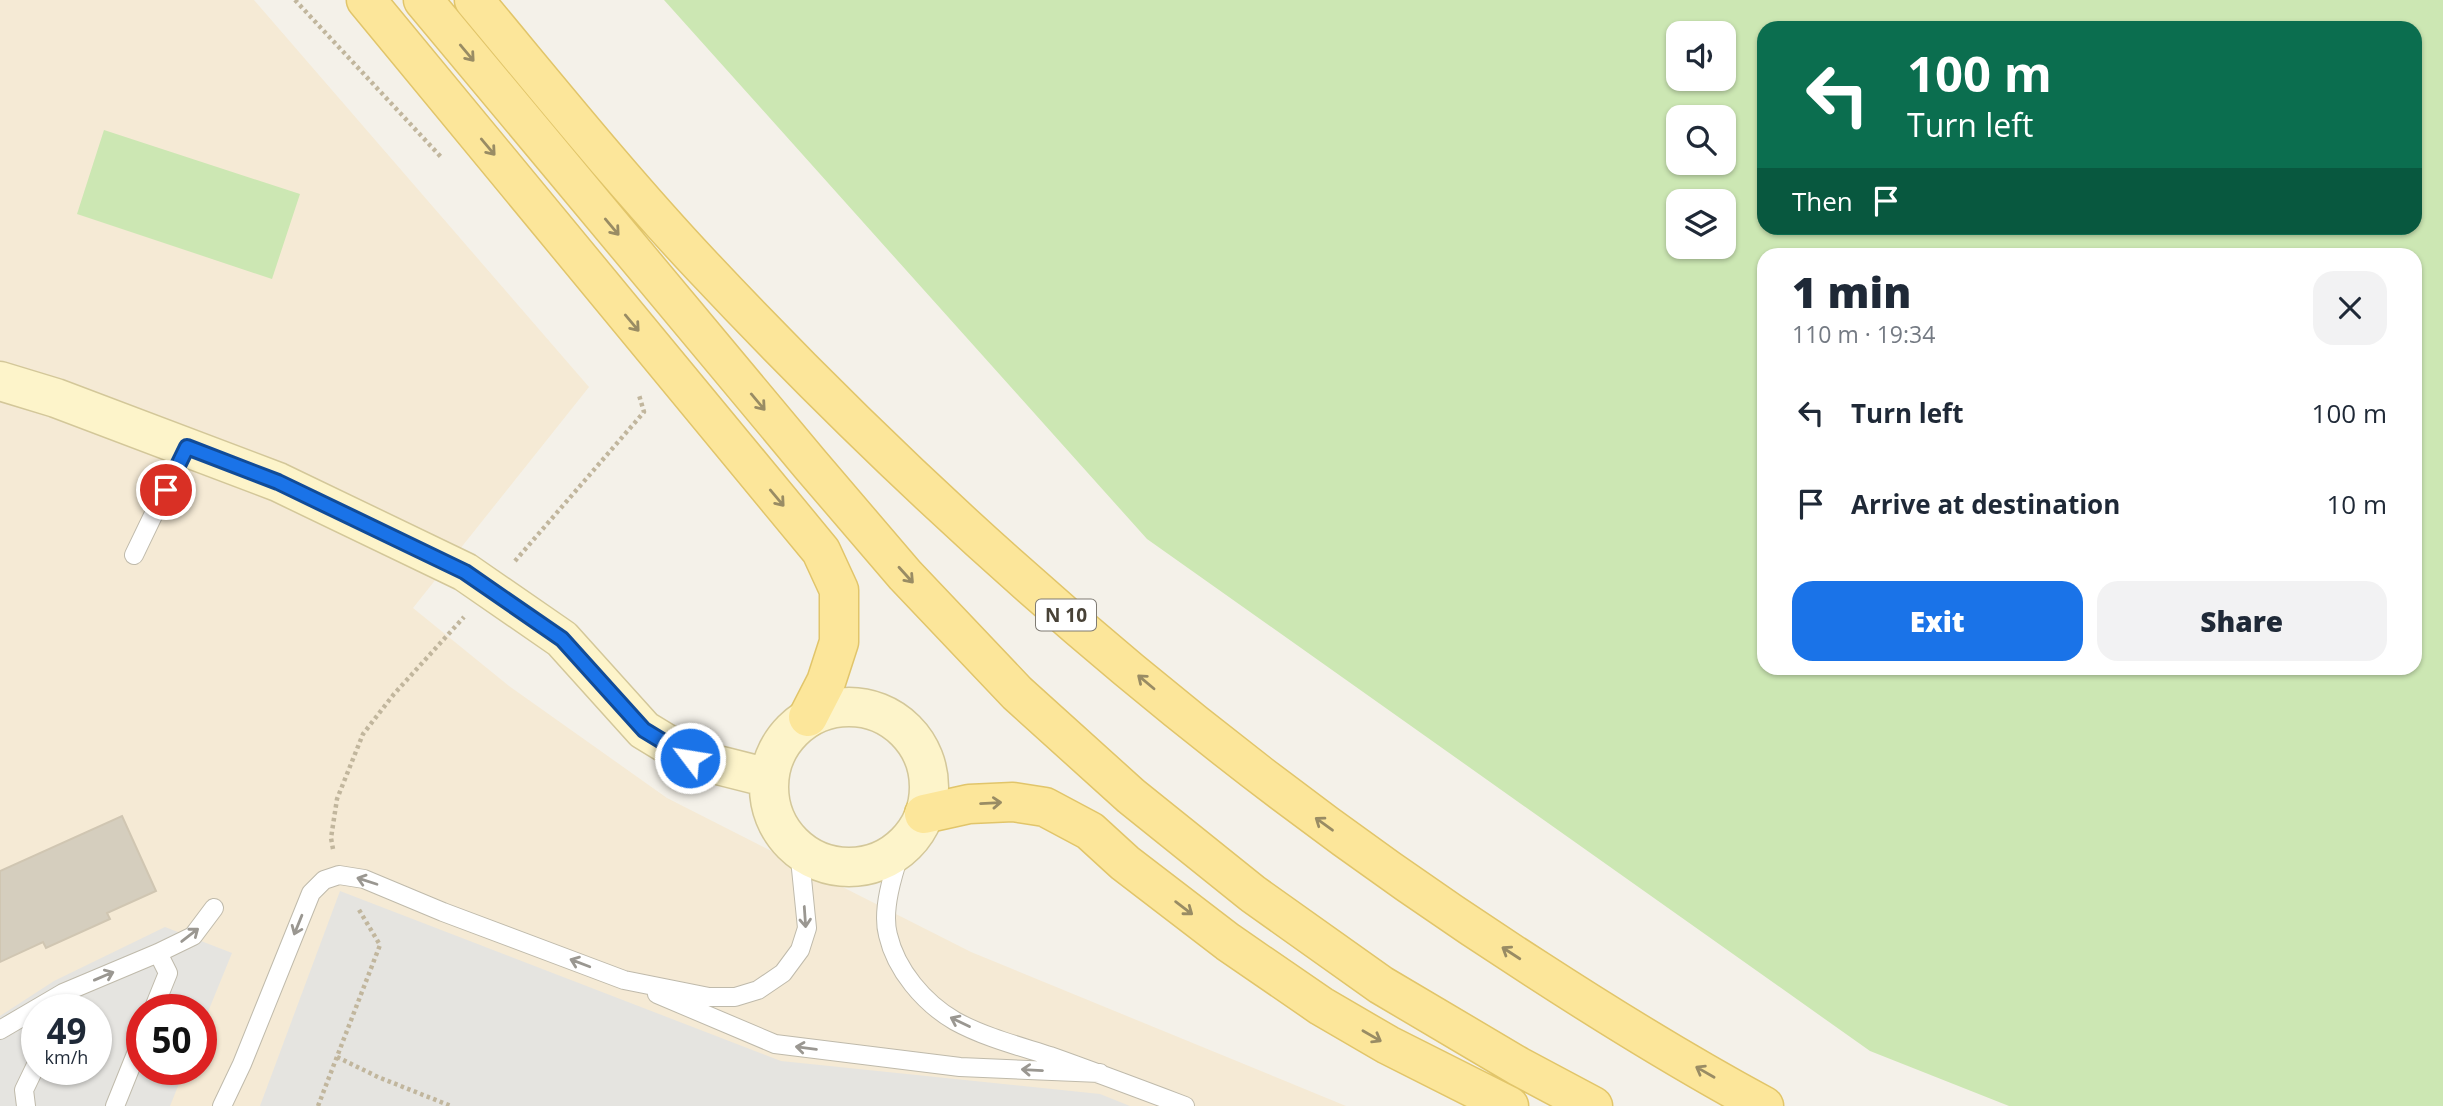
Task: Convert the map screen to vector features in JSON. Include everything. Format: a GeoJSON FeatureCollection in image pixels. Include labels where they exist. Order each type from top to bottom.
{"type":"FeatureCollection","features":[{"type":"Feature","properties":{"kind":"main road"},"geometry":{"type":"LineString","coordinates":[[366,0],[821,551],[839,590],[839,642],[826,682],[808,717]]}},
{"type":"Feature","properties":{"kind":"main road"},"geometry":{"type":"LineString","coordinates":[[423,0],[905,575],[1017,692],[1131,796],[1253,894],[1381,985],[1518,1066],[1593,1106]]}},
{"type":"Feature","properties":{"kind":"main road","name":"N 10"},"geometry":{"type":"LineString","coordinates":[[474,0],[622,176],[701,265],[796,364],[900,465],[1084,631],[1273,787],[1399,879],[1609,1016],[1764,1106]]}},
{"type":"Feature","properties":{"kind":"main road"},"geometry":{"type":"LineString","coordinates":[[0,381],[57,398],[278,482],[465,572],[562,639],[644,730],[690,758],[769,778]]}},
{"type":"Feature","properties":{"kind":"main road"},"geometry":{"type":"LineString","coordinates":[[856,706],[879,712],[900,725],[917,743],[926,766],[929,790],[924,814],[915,832],[902,846],[883,859],[862,866],[840,866],[818,861],[799,849],[781,830],[770,804],[769,778],[776,754],[789,733],[808,717],[831,708],[856,706]]}},
{"type":"Feature","properties":{"kind":"main road"},"geometry":{"type":"LineString","coordinates":[[924,814],[969,804],[1002,802],[1045,807],[1090,831],[1125,863],[1228,942],[1321,1006],[1388,1045],[1509,1106]]}},
{"type":"Feature","properties":{"kind":"lane"},"geometry":{"type":"LineString","coordinates":[[134,555],[187,447]]}},
{"type":"Feature","properties":{"kind":"lane"},"geometry":{"type":"LineString","coordinates":[[902,846],[889,887],[887,933],[901,968],[924,997],[954,1021],[1185,1106]]}},
{"type":"Feature","properties":{"kind":"lane"},"geometry":{"type":"LineString","coordinates":[[624,980],[709,997],[735,997],[758,990],[783,973],[800,950],[807,928],[799,849]]}},
{"type":"Feature","properties":{"kind":"lane"},"geometry":{"type":"LineString","coordinates":[[222,1106],[242,1064],[311,893],[324,880],[339,875],[364,878],[443,912],[624,980],[775,1044],[960,1067],[1100,1073]]}},
{"type":"Feature","properties":{"kind":"lane"},"geometry":{"type":"LineString","coordinates":[[0,1030],[71,990],[192,936],[214,908]]}},
{"type":"Feature","properties":{"kind":"lane"},"geometry":{"type":"LineString","coordinates":[[158,953],[168,973],[159,994]]}},
{"type":"Feature","properties":{"kind":"lane"},"geometry":{"type":"LineString","coordinates":[[69,994],[71,990]]}},
{"type":"Feature","properties":{"kind":"lane"},"geometry":{"type":"LineString","coordinates":[[115,1106],[126,1079]]}},
{"type":"Feature","properties":{"kind":"lane"},"geometry":{"type":"LineString","coordinates":[[26,1085],[24,1090],[26,1106]]}},
{"type":"Feature","properties":{"kind":"path"},"geometry":{"type":"LineString","coordinates":[[337,1056],[378,1077],[451,1106]]}},
{"type":"Feature","properties":{"kind":"shaded area"},"geometry":{"type":"Polygon","coordinates":[[[0,0],[254,0],[589,387],[413,608],[509,686],[667,798],[971,952],[1346,1106],[0,1106],[0,0]]]}},
{"type":"Feature","properties":{"kind":"shaded area"},"geometry":{"type":"Polygon","coordinates":[[[340,891],[781,1061],[1100,1094],[1130,1106],[260,1106],[340,891]]]}},
{"type":"Feature","properties":{"kind":"shaded area"},"geometry":{"type":"Polygon","coordinates":[[[165,927],[232,953],[215,994],[126,994],[126,1085],[179,1085],[170,1106],[0,1106],[0,1016],[21,1002],[21,1085],[112,1085],[112,994],[34,994],[54,981],[165,927]]]}},
{"type":"Feature","properties":{"kind":"green space"},"geometry":{"type":"Polygon","coordinates":[[[664,0],[2443,0],[2443,1106],[2009,1106],[1870,1051],[1147,539],[664,0]]]}},
{"type":"Feature","properties":{"kind":"green space"},"geometry":{"type":"Polygon","coordinates":[[[104,130],[300,194],[272,279],[77,214],[104,130]]]}},
{"type":"Feature","properties":{"kind":"building"},"geometry":{"type":"Polygon","coordinates":[[[122,816],[156,891],[107,913],[110,919],[46,948],[43,942],[0,962],[0,871],[122,816]]]}},
{"type":"Feature","properties":{"kind":"route"},"geometry":{"type":"LineString","coordinates":[[166,490],[187,447],[278,482],[465,572],[562,639],[644,730],[690,758]]}}]}
